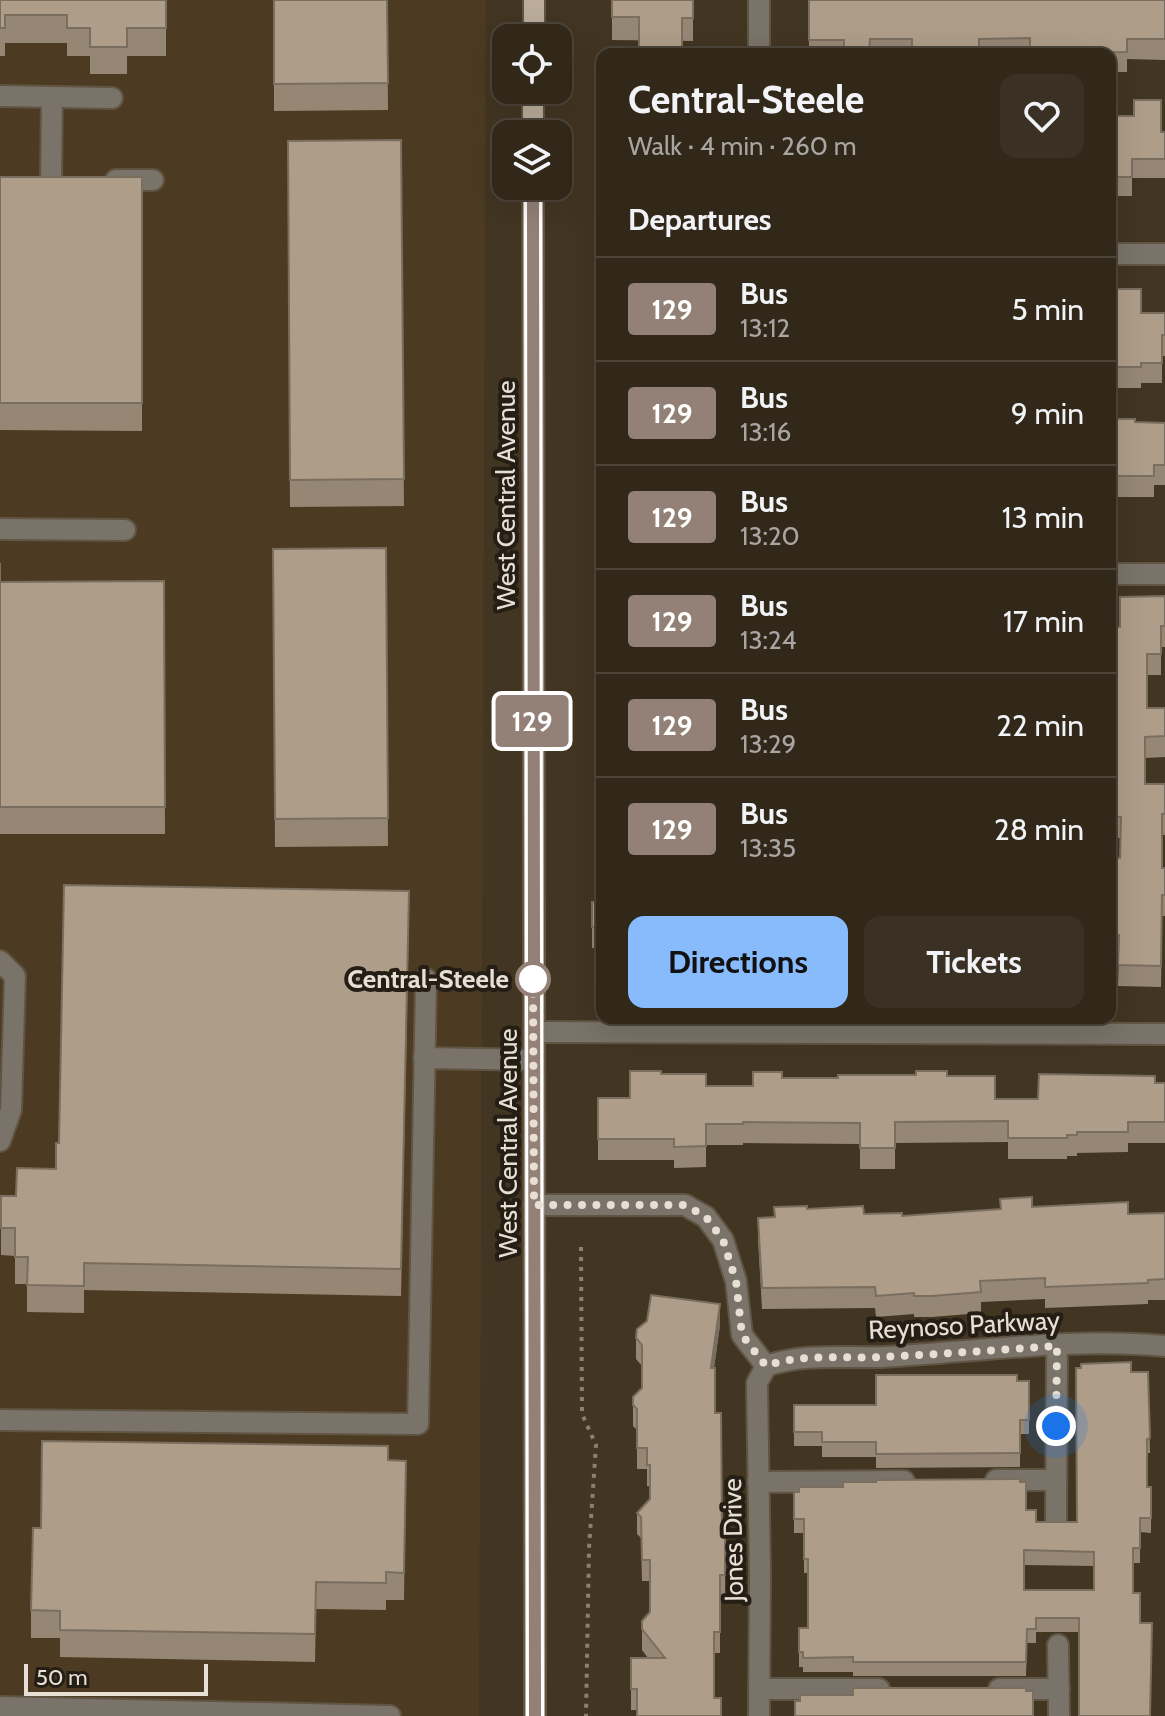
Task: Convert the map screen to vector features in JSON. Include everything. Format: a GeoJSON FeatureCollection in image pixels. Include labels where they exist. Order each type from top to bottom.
{"type":"FeatureCollection","features":[{"type":"Feature","properties":{"kind":"main road"},"geometry":{"type":"LineString","coordinates":[[534,0],[534,24]]}},
{"type":"Feature","properties":{"kind":"main road","name":"West Central Avenue"},"geometry":{"type":"LineString","coordinates":[[533,200],[535,1716]]}},
{"type":"Feature","properties":{"kind":"street"},"geometry":{"type":"LineString","coordinates":[[759,0],[759,48]]}},
{"type":"Feature","properties":{"kind":"street"},"geometry":{"type":"LineString","coordinates":[[0,96],[112,98]]}},
{"type":"Feature","properties":{"kind":"street"},"geometry":{"type":"LineString","coordinates":[[26,181],[59,181],[52,97]]}},
{"type":"Feature","properties":{"kind":"street"},"geometry":{"type":"LineString","coordinates":[[95,180],[153,180]]}},
{"type":"Feature","properties":{"kind":"street"},"geometry":{"type":"LineString","coordinates":[[1116,254],[1165,254]]}},
{"type":"Feature","properties":{"kind":"street"},"geometry":{"type":"LineString","coordinates":[[0,529],[125,530]]}},
{"type":"Feature","properties":{"kind":"street"},"geometry":{"type":"LineString","coordinates":[[1116,574],[1165,574]]}},
{"type":"Feature","properties":{"kind":"street"},"geometry":{"type":"LineString","coordinates":[[0,961],[15,976],[11,1110],[0,1141]]}},
{"type":"Feature","properties":{"kind":"street"},"geometry":{"type":"LineString","coordinates":[[0,1420],[418,1424],[426,979]]}},
{"type":"Feature","properties":{"kind":"street"},"geometry":{"type":"LineString","coordinates":[[534,1032],[733,1026],[1031,1026],[1165,1034]]}},
{"type":"Feature","properties":{"kind":"street"},"geometry":{"type":"LineString","coordinates":[[424,1058],[534,1060]]}},
{"type":"Feature","properties":{"kind":"street"},"geometry":{"type":"LineString","coordinates":[[534,1205],[685,1205],[706,1217],[723,1240],[736,1281],[742,1335],[766,1366]]}},
{"type":"Feature","properties":{"kind":"street","name":"Reynoso Parkway"},"geometry":{"type":"LineString","coordinates":[[766,1366],[815,1358],[1122,1342],[1165,1346]]}},
{"type":"Feature","properties":{"kind":"street"},"geometry":{"type":"LineString","coordinates":[[1056,1520],[1057,1346]]}},
{"type":"Feature","properties":{"kind":"street","name":"Jones Drive"},"geometry":{"type":"LineString","coordinates":[[759,1716],[757,1383],[766,1366]]}},
{"type":"Feature","properties":{"kind":"street"},"geometry":{"type":"LineString","coordinates":[[978,1480],[1056,1480]]}},
{"type":"Feature","properties":{"kind":"street"},"geometry":{"type":"LineString","coordinates":[[758,1482],[931,1481]]}},
{"type":"Feature","properties":{"kind":"street"},"geometry":{"type":"LineString","coordinates":[[1058,1645],[1059,1716]]}},
{"type":"Feature","properties":{"kind":"street"},"geometry":{"type":"LineString","coordinates":[[759,1689],[901,1689]]}},
{"type":"Feature","properties":{"kind":"street"},"geometry":{"type":"LineString","coordinates":[[980,1689],[1059,1689]]}},
{"type":"Feature","properties":{"kind":"street"},"geometry":{"type":"LineString","coordinates":[[0,1707],[390,1716]]}},
{"type":"Feature","properties":{"kind":"path"},"geometry":{"type":"LineString","coordinates":[[581,1247],[582,1414],[596,1445],[589,1548],[586,1716]]}},
{"type":"Feature","properties":{"kind":"shaded area"},"geometry":{"type":"Polygon","coordinates":[[[0,0],[486,0],[479,1716],[0,1716],[0,0]]]}},
{"type":"Feature","properties":{"kind":"building"},"geometry":{"type":"Polygon","coordinates":[[[0,0],[166,0],[166,28],[127,28],[127,47],[90,47],[90,28],[67,28],[67,15],[5,15],[5,28],[0,28],[0,0]]]}},
{"type":"Feature","properties":{"kind":"building"},"geometry":{"type":"Polygon","coordinates":[[[274,0],[387,0],[388,83],[274,84],[274,0]]]}},
{"type":"Feature","properties":{"kind":"building"},"geometry":{"type":"Polygon","coordinates":[[[612,0],[693,0],[693,18],[682,18],[682,48],[639,48],[639,17],[612,17],[612,0]]]}},
{"type":"Feature","properties":{"kind":"building"},"geometry":{"type":"Polygon","coordinates":[[[809,0],[1165,0],[1165,39],[1127,39],[1127,52],[1116,52],[1116,48],[1030,48],[1030,38],[979,39],[979,48],[912,48],[912,39],[870,39],[869,48],[844,48],[844,40],[809,40],[809,0]]]}},
{"type":"Feature","properties":{"kind":"building"},"geometry":{"type":"Polygon","coordinates":[[[1134,100],[1161,100],[1165,159],[1132,159],[1132,177],[1116,177],[1116,116],[1134,116],[1134,100]]]}},
{"type":"Feature","properties":{"kind":"building"},"geometry":{"type":"Polygon","coordinates":[[[401,140],[404,479],[290,480],[288,141],[401,140]]]}},
{"type":"Feature","properties":{"kind":"building"},"geometry":{"type":"Polygon","coordinates":[[[0,177],[142,177],[142,403],[0,403],[0,177]]]}},
{"type":"Feature","properties":{"kind":"building"},"geometry":{"type":"Polygon","coordinates":[[[1116,289],[1141,289],[1141,313],[1165,313],[1162,363],[1141,363],[1141,367],[1116,367],[1116,289]]]}},
{"type":"Feature","properties":{"kind":"building"},"geometry":{"type":"Polygon","coordinates":[[[1116,419],[1165,423],[1165,465],[1154,465],[1154,476],[1116,476],[1116,419]]]}},
{"type":"Feature","properties":{"kind":"building"},"geometry":{"type":"Polygon","coordinates":[[[386,548],[388,818],[275,819],[273,549],[386,548]]]}},
{"type":"Feature","properties":{"kind":"building"},"geometry":{"type":"Polygon","coordinates":[[[164,581],[165,807],[0,807],[0,582],[164,581]]]}},
{"type":"Feature","properties":{"kind":"building"},"geometry":{"type":"Polygon","coordinates":[[[1165,596],[1161,654],[1147,654],[1147,708],[1165,708],[1165,736],[1145,737],[1145,784],[1165,784],[1162,868],[1165,868],[1165,895],[1162,895],[1161,966],[1118,965],[1116,858],[1120,858],[1121,817],[1116,817],[1116,627],[1120,627],[1120,597],[1165,596]]]}},
{"type":"Feature","properties":{"kind":"building"},"geometry":{"type":"Polygon","coordinates":[[[64,885],[409,891],[401,1269],[84,1263],[84,1286],[27,1285],[28,1257],[15,1257],[15,1228],[1,1228],[1,1196],[16,1196],[17,1168],[56,1169],[64,885]]]}},
{"type":"Feature","properties":{"kind":"building"},"geometry":{"type":"Polygon","coordinates":[[[592,902],[596,902],[596,927],[592,927],[592,902]]]}},
{"type":"Feature","properties":{"kind":"building"},"geometry":{"type":"Polygon","coordinates":[[[630,1071],[706,1074],[706,1086],[753,1086],[753,1072],[782,1072],[782,1078],[838,1078],[838,1075],[916,1075],[916,1071],[947,1071],[947,1076],[995,1076],[995,1099],[1038,1099],[1039,1074],[1155,1076],[1155,1083],[1165,1083],[1165,1122],[1128,1122],[1128,1132],[1077,1132],[1077,1135],[1067,1135],[1067,1138],[1008,1138],[1008,1121],[895,1122],[895,1148],[860,1148],[860,1123],[706,1124],[706,1146],[674,1147],[674,1139],[598,1139],[598,1098],[630,1098],[630,1071]]]}},
{"type":"Feature","properties":{"kind":"building"},"geometry":{"type":"Polygon","coordinates":[[[1032,1197],[1032,1207],[1128,1202],[1128,1214],[1165,1213],[1165,1279],[1148,1280],[1148,1283],[1045,1287],[1045,1278],[980,1281],[981,1292],[932,1296],[914,1296],[914,1293],[876,1296],[875,1287],[762,1288],[758,1218],[775,1217],[774,1207],[863,1206],[864,1214],[902,1213],[902,1216],[1001,1209],[1000,1199],[1032,1197]]]}},
{"type":"Feature","properties":{"kind":"building"},"geometry":{"type":"Polygon","coordinates":[[[651,1295],[720,1304],[711,1368],[715,1368],[715,1413],[721,1413],[722,1530],[725,1530],[725,1575],[720,1575],[720,1632],[714,1632],[714,1698],[721,1698],[721,1716],[637,1716],[637,1689],[631,1689],[631,1658],[665,1658],[642,1629],[642,1621],[650,1612],[650,1560],[642,1560],[641,1517],[637,1513],[650,1499],[650,1465],[647,1465],[647,1448],[637,1448],[637,1409],[633,1405],[633,1397],[642,1388],[642,1345],[636,1338],[637,1329],[647,1321],[651,1295]]]}},
{"type":"Feature","properties":{"kind":"building"},"geometry":{"type":"Polygon","coordinates":[[[1131,1362],[1131,1372],[1148,1372],[1150,1438],[1147,1439],[1147,1487],[1151,1487],[1151,1518],[1140,1518],[1140,1548],[1133,1548],[1133,1593],[1140,1593],[1140,1623],[1152,1623],[1150,1716],[1079,1716],[1079,1618],[1036,1618],[1036,1629],[1027,1629],[1026,1662],[853,1662],[853,1657],[803,1658],[803,1652],[799,1652],[799,1628],[808,1628],[808,1559],[804,1559],[804,1519],[794,1519],[794,1492],[799,1492],[799,1487],[843,1487],[843,1482],[876,1480],[1020,1479],[1020,1482],[1026,1482],[1026,1510],[1036,1510],[1036,1522],[1077,1522],[1076,1368],[1081,1368],[1081,1364],[1131,1362]],[[1024,1550],[1024,1590],[1094,1590],[1094,1552],[1024,1550]]]}},
{"type":"Feature","properties":{"kind":"building"},"geometry":{"type":"Polygon","coordinates":[[[876,1375],[1017,1375],[1017,1381],[1029,1381],[1029,1420],[1020,1420],[1020,1453],[876,1454],[876,1442],[822,1442],[822,1432],[794,1432],[794,1405],[876,1405],[876,1375]]]}},
{"type":"Feature","properties":{"kind":"building"},"geometry":{"type":"Polygon","coordinates":[[[42,1441],[388,1446],[388,1460],[406,1461],[404,1573],[386,1572],[386,1583],[316,1582],[315,1634],[60,1630],[60,1611],[31,1610],[33,1528],[41,1528],[42,1441]]]}},
{"type":"Feature","properties":{"kind":"building"},"geometry":{"type":"Polygon","coordinates":[[[853,1688],[1026,1688],[1026,1691],[1033,1691],[1033,1716],[795,1716],[795,1701],[800,1701],[800,1695],[853,1695],[853,1688]]]}},
{"type":"Feature","properties":{"kind":"bus line","name":"129"},"geometry":{"type":"LineString","coordinates":[[533,200],[535,1716]]}},
{"type":"Feature","properties":{"kind":"place","name":"Central-Steele"},"geometry":{"type":"Point","coordinates":[533,979]}},
{"type":"Feature","properties":{"kind":"route"},"geometry":{"type":"LineString","coordinates":[[533,979],[533,972],[534,1205],[685,1205],[706,1217],[723,1240],[736,1281],[742,1335],[766,1366],[815,1358],[1057,1346],[1056,1426]]}}]}
